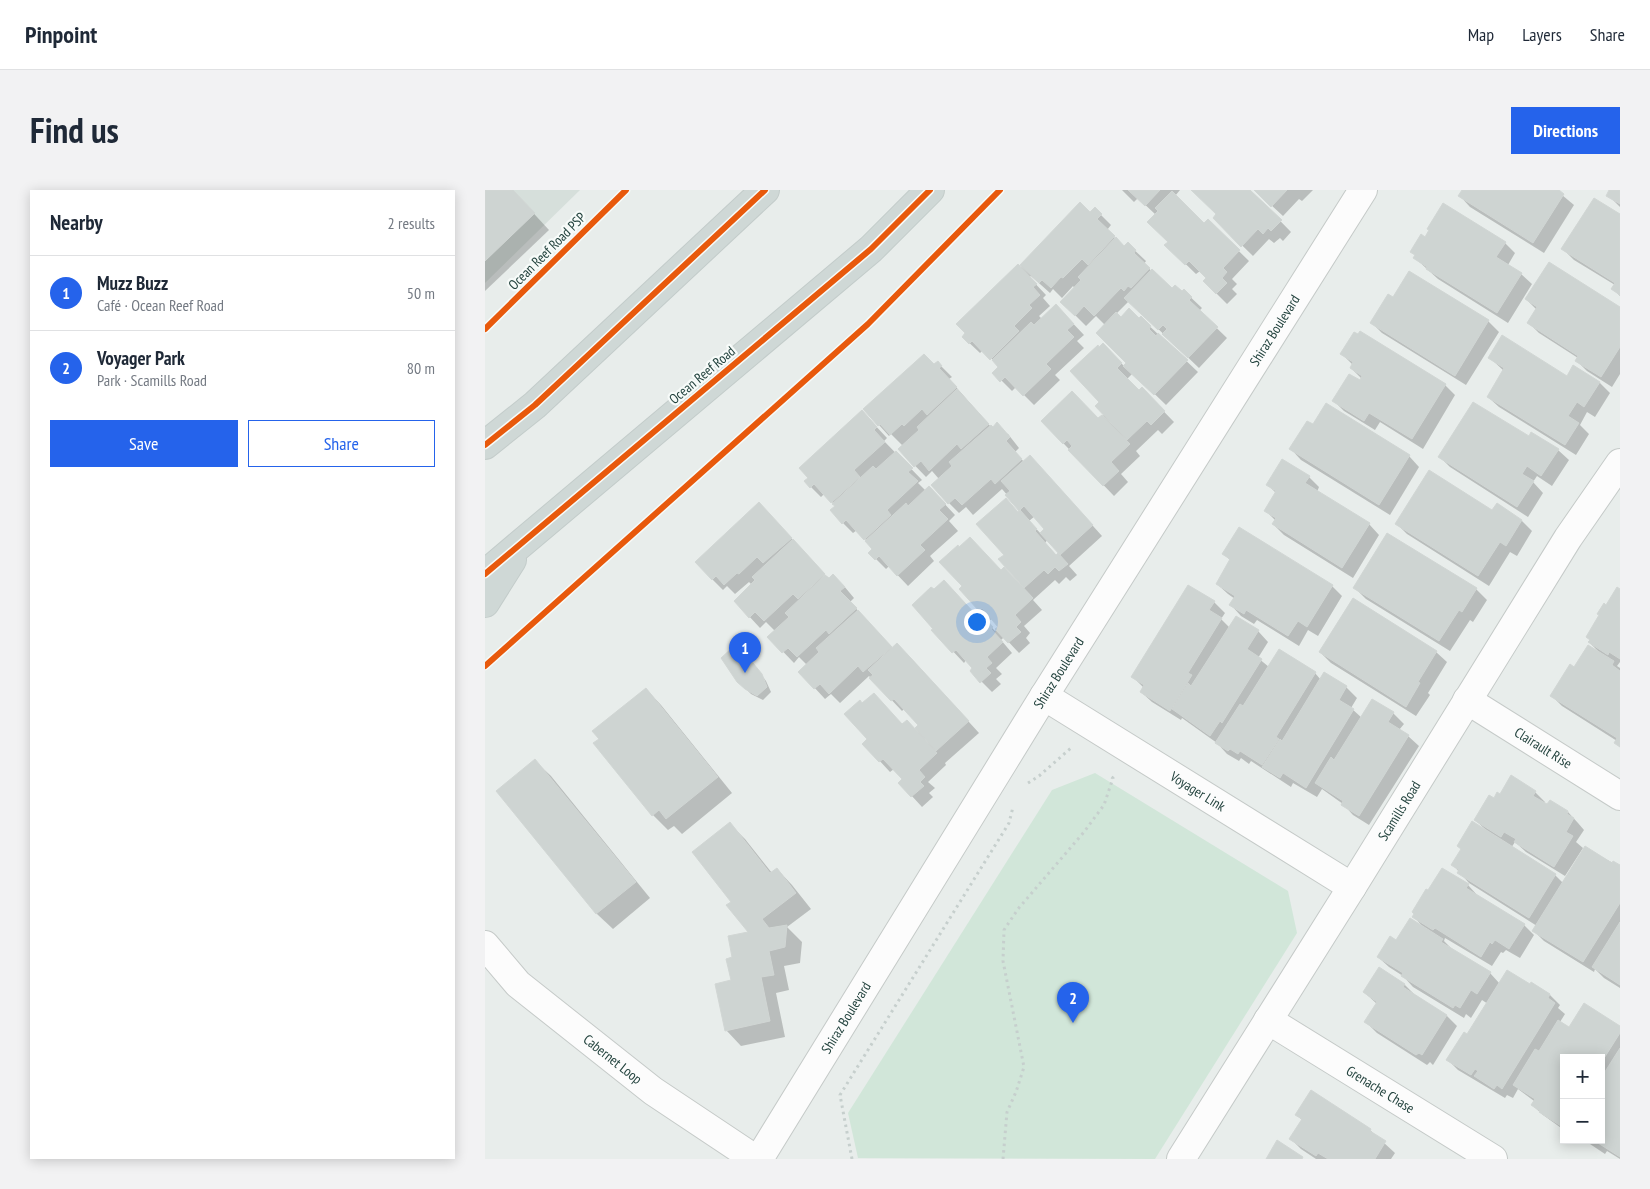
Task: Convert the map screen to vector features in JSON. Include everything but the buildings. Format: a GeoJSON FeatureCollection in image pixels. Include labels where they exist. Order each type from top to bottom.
{"type":"FeatureCollection","features":[{"type":"Feature","properties":{"kind":"main road"},"geometry":{"type":"LineString","coordinates":[[485,445],[535,405],[765,190]]}},
{"type":"Feature","properties":{"kind":"main road","name":"Ocean Reef Road"},"geometry":{"type":"LineString","coordinates":[[485,574],[871,249],[930,190]]}},
{"type":"Feature","properties":{"kind":"main road"},"geometry":{"type":"LineString","coordinates":[[485,603],[523,542]]}},
{"type":"Feature","properties":{"kind":"street","name":"Shiraz Boulevard"},"geometry":{"type":"LineString","coordinates":[[759,1159],[1044,696],[1363,190]]}},
{"type":"Feature","properties":{"kind":"street","name":"Scamills Road"},"geometry":{"type":"LineString","coordinates":[[1181,1159],[1568,538],[1620,463]]}},
{"type":"Feature","properties":{"kind":"street","name":"Voyager Link"},"geometry":{"type":"LineString","coordinates":[[1044,696],[1352,887]]}},
{"type":"Feature","properties":{"kind":"street","name":"Clairault Rise"},"geometry":{"type":"LineString","coordinates":[[1467,700],[1620,796]]}},
{"type":"Feature","properties":{"kind":"street","name":"Cabernet Loop"},"geometry":{"type":"LineString","coordinates":[[485,945],[519,984],[653,1091],[755,1159]]}},
{"type":"Feature","properties":{"kind":"street","name":"Grenache Chase"},"geometry":{"type":"LineString","coordinates":[[1268,1020],[1493,1159]]}},
{"type":"Feature","properties":{"kind":"path"},"geometry":{"type":"LineString","coordinates":[[1023,786],[1039,776],[1072,747],[1079,750]]}},
{"type":"Feature","properties":{"kind":"path"},"geometry":{"type":"LineString","coordinates":[[1003,1159],[1007,1112],[1024,1067],[1003,961],[1004,930],[1018,909],[1104,806],[1113,778],[1106,772]]}},
{"type":"Feature","properties":{"kind":"path"},"geometry":{"type":"LineString","coordinates":[[852,1159],[840,1095],[1009,823],[1015,802]]}},
{"type":"Feature","properties":{"kind":"shaded area"},"geometry":{"type":"Polygon","coordinates":[[[485,190],[580,190],[485,283],[485,190]]]}},
{"type":"Feature","properties":{"kind":"green space"},"geometry":{"type":"Polygon","coordinates":[[[1095,773],[1288,891],[1297,933],[1155,1159],[858,1158],[848,1113],[1052,790],[1095,773]]]}},
{"type":"Feature","properties":{"kind":"cycle path","name":"Ocean Reef Road PSP"},"geometry":{"type":"LineString","coordinates":[[485,329],[626,190]]}},
{"type":"Feature","properties":{"kind":"cycle path"},"geometry":{"type":"LineString","coordinates":[[485,445],[535,405],[765,190]]}},
{"type":"Feature","properties":{"kind":"cycle path"},"geometry":{"type":"LineString","coordinates":[[485,574],[871,249],[930,190]]}},
{"type":"Feature","properties":{"kind":"cycle path"},"geometry":{"type":"LineString","coordinates":[[485,666],[868,324],[1000,190]]}},
{"type":"Feature","properties":{"kind":"place","name":"Muzz Buzz"},"geometry":{"type":"Point","coordinates":[745,673]}},
{"type":"Feature","properties":{"kind":"place","name":"Voyager Park"},"geometry":{"type":"Point","coordinates":[1073,1023]}}]}
